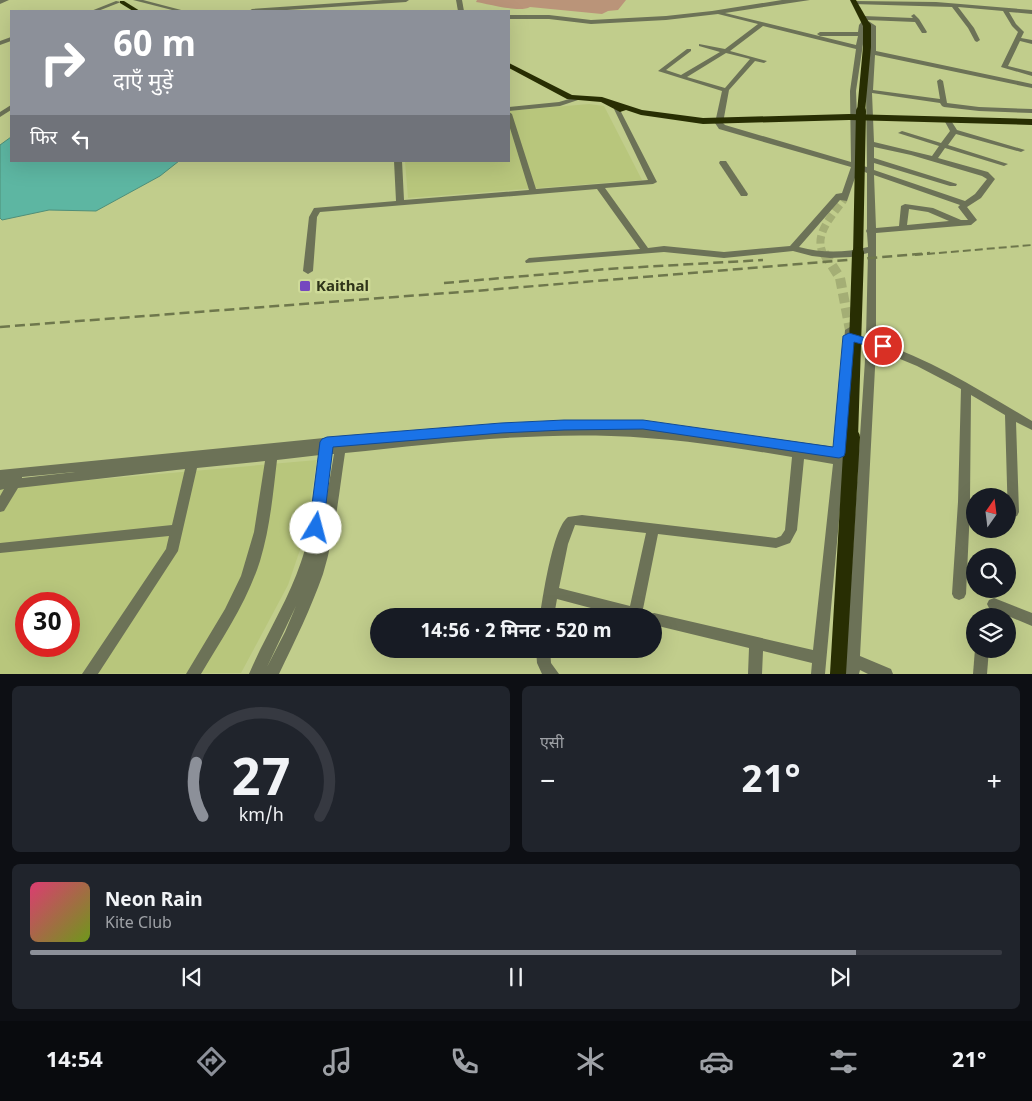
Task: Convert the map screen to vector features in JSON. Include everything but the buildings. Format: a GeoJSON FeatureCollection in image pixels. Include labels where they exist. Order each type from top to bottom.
{"type":"FeatureCollection","features":[{"type":"Feature","properties":{"kind":"main road"},"geometry":{"type":"LineString","coordinates":[[117,1],[130,0]]}},
{"type":"Feature","properties":{"kind":"main road"},"geometry":{"type":"LineString","coordinates":[[117,1],[135,10]]}},
{"type":"Feature","properties":{"kind":"main road"},"geometry":{"type":"LineString","coordinates":[[838,674],[845,580],[858,308],[861,108],[868,49],[865,23],[854,1]]}},
{"type":"Feature","properties":{"kind":"main road"},"geometry":{"type":"LineString","coordinates":[[510,66],[574,100]]}},
{"type":"Feature","properties":{"kind":"main road"},"geometry":{"type":"LineString","coordinates":[[510,70],[574,100],[619,107],[683,122],[869,119],[952,123],[1032,123]]}},
{"type":"Feature","properties":{"kind":"street"},"geometry":{"type":"LineString","coordinates":[[0,2],[6,0]]}},
{"type":"Feature","properties":{"kind":"street"},"geometry":{"type":"LineString","coordinates":[[136,0],[178,10]]}},
{"type":"Feature","properties":{"kind":"street"},"geometry":{"type":"LineString","coordinates":[[266,10],[406,0]]}},
{"type":"Feature","properties":{"kind":"street"},"geometry":{"type":"LineString","coordinates":[[720,13],[792,0]]}},
{"type":"Feature","properties":{"kind":"street"},"geometry":{"type":"LineString","coordinates":[[510,17],[549,17],[591,22],[675,19],[807,0]]}},
{"type":"Feature","properties":{"kind":"street"},"geometry":{"type":"LineString","coordinates":[[973,0],[979,8]]}},
{"type":"Feature","properties":{"kind":"street"},"geometry":{"type":"LineString","coordinates":[[96,10],[117,1]]}},
{"type":"Feature","properties":{"kind":"street"},"geometry":{"type":"LineString","coordinates":[[854,1],[953,5],[1032,12]]}},
{"type":"Feature","properties":{"kind":"street"},"geometry":{"type":"LineString","coordinates":[[907,4],[924,32]]}},
{"type":"Feature","properties":{"kind":"street"},"geometry":{"type":"LineString","coordinates":[[953,5],[977,40]]}},
{"type":"Feature","properties":{"kind":"street"},"geometry":{"type":"LineString","coordinates":[[1004,10],[1014,26],[1021,32],[1012,47],[1004,67],[1032,74]]}},
{"type":"Feature","properties":{"kind":"street"},"geometry":{"type":"LineString","coordinates":[[720,13],[814,35],[859,48]]}},
{"type":"Feature","properties":{"kind":"street"},"geometry":{"type":"LineString","coordinates":[[814,35],[850,33],[865,23],[915,17]]}},
{"type":"Feature","properties":{"kind":"street"},"geometry":{"type":"LineString","coordinates":[[682,77],[726,51],[763,23]]}},
{"type":"Feature","properties":{"kind":"street"},"geometry":{"type":"LineString","coordinates":[[865,23],[920,26]]}},
{"type":"Feature","properties":{"kind":"street"},"geometry":{"type":"LineString","coordinates":[[794,248],[828,212],[839,196],[845,196],[855,166],[853,91],[859,48],[865,23]]}},
{"type":"Feature","properties":{"kind":"street"},"geometry":{"type":"LineString","coordinates":[[865,23],[874,35],[869,90],[870,231],[872,249],[871,342],[852,667],[886,674]]}},
{"type":"Feature","properties":{"kind":"street"},"geometry":{"type":"LineString","coordinates":[[846,44],[850,33]]}},
{"type":"Feature","properties":{"kind":"street"},"geometry":{"type":"LineString","coordinates":[[1018,39],[1032,42]]}},
{"type":"Feature","properties":{"kind":"street"},"geometry":{"type":"LineString","coordinates":[[701,45],[764,61]]}},
{"type":"Feature","properties":{"kind":"street"},"geometry":{"type":"LineString","coordinates":[[689,50],[661,70],[726,90]]}},
{"type":"Feature","properties":{"kind":"street"},"geometry":{"type":"LineString","coordinates":[[872,52],[1032,86]]}},
{"type":"Feature","properties":{"kind":"street"},"geometry":{"type":"LineString","coordinates":[[754,58],[726,90],[719,122],[728,130],[855,166],[966,204]]}},
{"type":"Feature","properties":{"kind":"street"},"geometry":{"type":"LineString","coordinates":[[933,159],[944,145],[952,123],[943,103],[940,82]]}},
{"type":"Feature","properties":{"kind":"street"},"geometry":{"type":"LineString","coordinates":[[869,90],[986,110],[1032,111]]}},
{"type":"Feature","properties":{"kind":"street"},"geometry":{"type":"LineString","coordinates":[[510,109],[560,104],[574,100]]}},
{"type":"Feature","properties":{"kind":"street"},"geometry":{"type":"LineString","coordinates":[[308,272],[313,217],[316,210],[653,182],[619,107]]}},
{"type":"Feature","properties":{"kind":"street"},"geometry":{"type":"LineString","coordinates":[[510,117],[533,191]]}},
{"type":"Feature","properties":{"kind":"street"},"geometry":{"type":"LineString","coordinates":[[952,123],[1021,150]]}},
{"type":"Feature","properties":{"kind":"street"},"geometry":{"type":"LineString","coordinates":[[902,133],[1004,164]]}},
{"type":"Feature","properties":{"kind":"street"},"geometry":{"type":"LineString","coordinates":[[870,144],[894,148],[990,177],[984,189],[962,207],[973,220],[870,231]]}},
{"type":"Feature","properties":{"kind":"street"},"geometry":{"type":"LineString","coordinates":[[870,159],[953,184]]}},
{"type":"Feature","properties":{"kind":"street"},"geometry":{"type":"LineString","coordinates":[[398,162],[400,202]]}},
{"type":"Feature","properties":{"kind":"street"},"geometry":{"type":"LineString","coordinates":[[723,163],[744,194]]}},
{"type":"Feature","properties":{"kind":"street"},"geometry":{"type":"LineString","coordinates":[[598,186],[646,251]]}},
{"type":"Feature","properties":{"kind":"street"},"geometry":{"type":"LineString","coordinates":[[903,228],[905,206],[930,210],[959,223]]}},
{"type":"Feature","properties":{"kind":"street"},"geometry":{"type":"LineString","coordinates":[[529,261],[664,249],[724,255],[794,248],[830,255],[851,254],[872,249]]}},
{"type":"Feature","properties":{"kind":"street"},"geometry":{"type":"LineString","coordinates":[[818,674],[849,333],[894,350],[966,386],[1032,426]]}},
{"type":"Feature","properties":{"kind":"street"},"geometry":{"type":"LineString","coordinates":[[966,386],[969,488]]}},
{"type":"Feature","properties":{"kind":"street"},"geometry":{"type":"LineString","coordinates":[[1010,413],[1012,488]]}},
{"type":"Feature","properties":{"kind":"street"},"geometry":{"type":"LineString","coordinates":[[0,476],[17,478],[327,446],[504,435],[644,433],[798,450],[865,461]]}},
{"type":"Feature","properties":{"kind":"street"},"geometry":{"type":"LineString","coordinates":[[271,674],[292,635],[316,574],[327,530],[341,445]]}},
{"type":"Feature","properties":{"kind":"street"},"geometry":{"type":"LineString","coordinates":[[193,460],[272,456],[327,446]]}},
{"type":"Feature","properties":{"kind":"street"},"geometry":{"type":"LineString","coordinates":[[256,674],[292,600],[308,561],[316,528],[327,446]]}},
{"type":"Feature","properties":{"kind":"street"},"geometry":{"type":"LineString","coordinates":[[548,608],[564,534],[569,522],[573,520],[776,543],[784,542],[791,530],[798,450]]}},
{"type":"Feature","properties":{"kind":"street"},"geometry":{"type":"LineString","coordinates":[[193,674],[224,624],[248,578],[260,540],[272,456]]}},
{"type":"Feature","properties":{"kind":"street"},"geometry":{"type":"LineString","coordinates":[[89,674],[172,551],[193,460]]}},
{"type":"Feature","properties":{"kind":"street"},"geometry":{"type":"LineString","coordinates":[[0,485],[17,478]]}},
{"type":"Feature","properties":{"kind":"street"},"geometry":{"type":"LineString","coordinates":[[0,506],[17,478]]}},
{"type":"Feature","properties":{"kind":"street"},"geometry":{"type":"LineString","coordinates":[[640,608],[653,529]]}},
{"type":"Feature","properties":{"kind":"street"},"geometry":{"type":"LineString","coordinates":[[0,548],[177,530]]}},
{"type":"Feature","properties":{"kind":"street"},"geometry":{"type":"LineString","coordinates":[[959,594],[966,537]]}},
{"type":"Feature","properties":{"kind":"street"},"geometry":{"type":"LineString","coordinates":[[551,592],[612,608]]}},
{"type":"Feature","properties":{"kind":"street"},"geometry":{"type":"LineString","coordinates":[[994,604],[1032,620]]}},
{"type":"Feature","properties":{"kind":"street"},"geometry":{"type":"LineString","coordinates":[[662,621],[819,658]]}},
{"type":"Feature","properties":{"kind":"street"},"geometry":{"type":"LineString","coordinates":[[755,674],[756,643]]}},
{"type":"Feature","properties":{"kind":"street"},"geometry":{"type":"LineString","coordinates":[[543,658],[547,669],[552,674]]}},
{"type":"Feature","properties":{"kind":"street"},"geometry":{"type":"LineString","coordinates":[[980,674],[981,658]]}},
{"type":"Feature","properties":{"kind":"shaded area"},"geometry":{"type":"Polygon","coordinates":[[[477,0],[626,0],[618,10],[602,14],[530,7],[512,9],[476,2],[477,0]]]}},
{"type":"Feature","properties":{"kind":"shaded area"},"geometry":{"type":"Polygon","coordinates":[[[589,104],[604,106],[642,180],[408,198],[405,162],[510,162],[510,111],[589,104]]]}},
{"type":"Feature","properties":{"kind":"shaded area"},"geometry":{"type":"Polygon","coordinates":[[[317,460],[304,538],[288,585],[241,673],[0,674],[0,488],[317,460]]]}},
{"type":"Feature","properties":{"kind":"water"},"geometry":{"type":"Polygon","coordinates":[[[10,138],[10,162],[178,162],[160,176],[96,211],[49,210],[2,220],[0,218],[0,145],[10,138]]]}},
{"type":"Feature","properties":{"kind":"tunnel"},"geometry":{"type":"LineString","coordinates":[[824,255],[821,248],[822,233],[844,199]]}},
{"type":"Feature","properties":{"kind":"tunnel"},"geometry":{"type":"LineString","coordinates":[[824,253],[840,278],[850,330]]}},
{"type":"Feature","properties":{"kind":"railway"},"geometry":{"type":"LineString","coordinates":[[915,255],[1032,245]]}},
{"type":"Feature","properties":{"kind":"railway"},"geometry":{"type":"LineString","coordinates":[[0,327],[487,290],[930,253]]}},
{"type":"Feature","properties":{"kind":"railway"},"geometry":{"type":"LineString","coordinates":[[444,283],[607,269],[763,260]]}},
{"type":"Feature","properties":{"kind":"place","name":"Kaithal"},"geometry":{"type":"Point","coordinates":[305,286]}},
{"type":"Feature","properties":{"kind":"route"},"geometry":{"type":"LineString","coordinates":[[316,528],[327,442],[501,428],[564,425],[643,425],[696,431],[839,453],[846,390],[849,336],[883,346]]}}]}
